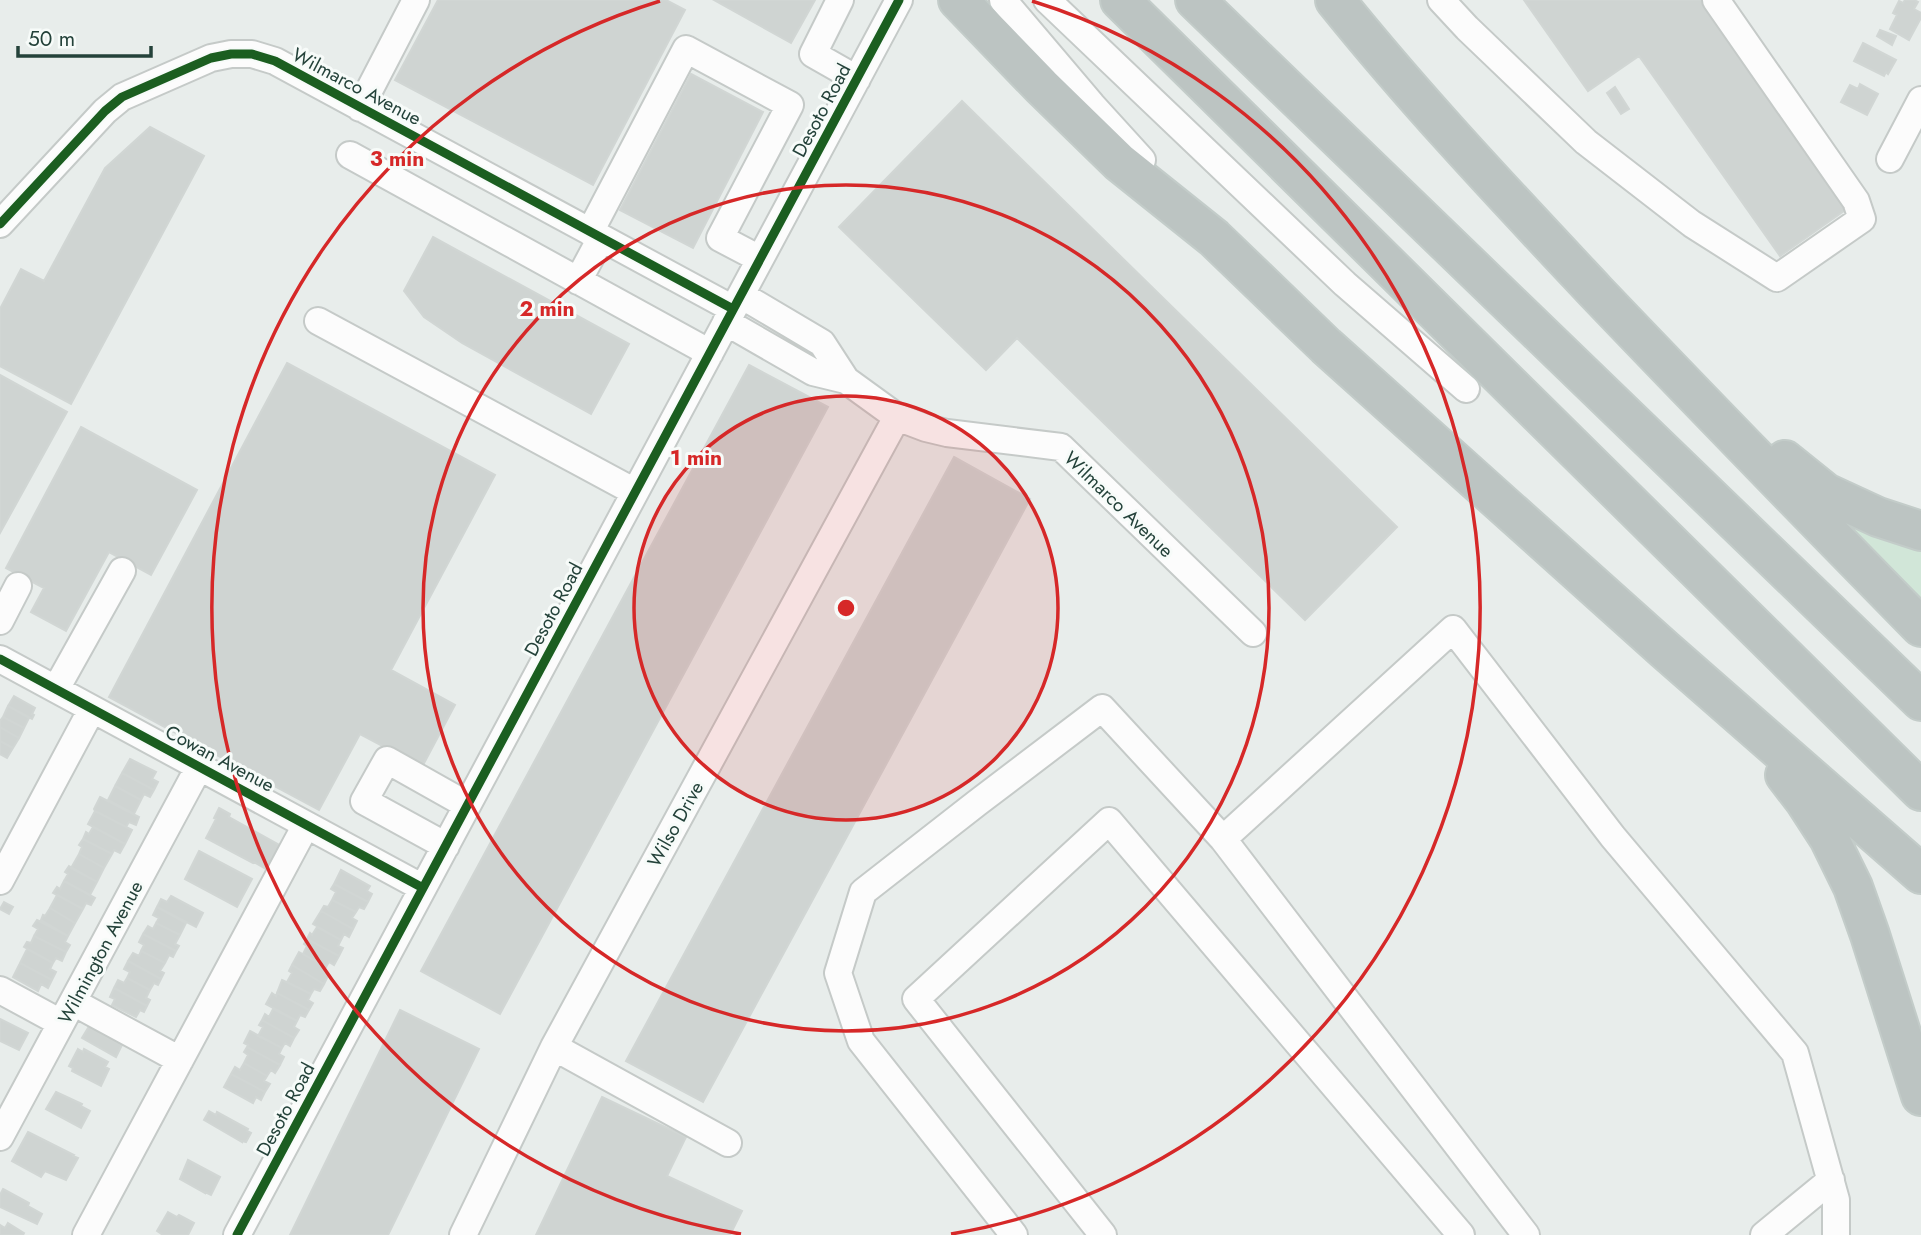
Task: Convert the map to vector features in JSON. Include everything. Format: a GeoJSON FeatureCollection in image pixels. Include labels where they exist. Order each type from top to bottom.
{"type":"FeatureCollection","features":[{"type":"Feature","properties":{"kind":"highway"},"geometry":{"type":"LineString","coordinates":[[958,0],[1119,162],[1214,238],[1336,356],[1921,874]]}},
{"type":"Feature","properties":{"kind":"highway"},"geometry":{"type":"LineString","coordinates":[[1120,0],[1921,791]]}},
{"type":"Feature","properties":{"kind":"highway"},"geometry":{"type":"LineString","coordinates":[[1195,0],[1921,701]]}},
{"type":"Feature","properties":{"kind":"highway"},"geometry":{"type":"LineString","coordinates":[[1335,0],[1376,51],[1493,183],[1761,466],[1921,627]]}},
{"type":"Feature","properties":{"kind":"highway"},"geometry":{"type":"LineString","coordinates":[[1493,183],[1775,452],[1826,493],[1878,517],[1921,531]]}},
{"type":"Feature","properties":{"kind":"highway"},"geometry":{"type":"LineString","coordinates":[[1665,650],[1772,759],[1805,801],[1829,838],[1853,887],[1870,934],[1921,1096]]}},
{"type":"Feature","properties":{"kind":"street"},"geometry":{"type":"LineString","coordinates":[[360,107],[416,0]]}},
{"type":"Feature","properties":{"kind":"street"},"geometry":{"type":"LineString","coordinates":[[840,0],[813,54],[857,79]]}},
{"type":"Feature","properties":{"kind":"street","name":"Desoto Road"},"geometry":{"type":"LineString","coordinates":[[237,1235],[899,0]]}},
{"type":"Feature","properties":{"kind":"street"},"geometry":{"type":"LineString","coordinates":[[1003,0],[1091,105],[1214,238]]}},
{"type":"Feature","properties":{"kind":"street"},"geometry":{"type":"LineString","coordinates":[[1047,0],[1345,284],[1465,389]]}},
{"type":"Feature","properties":{"kind":"street"},"geometry":{"type":"LineString","coordinates":[[1441,0],[1586,142],[1692,223],[1777,278],[1862,219],[1856,201],[1716,0]]}},
{"type":"Feature","properties":{"kind":"street"},"geometry":{"type":"LineString","coordinates":[[578,281],[595,235],[685,50],[790,105],[720,238],[760,259]]}},
{"type":"Feature","properties":{"kind":"street","name":"Wilmarco Avenue"},"geometry":{"type":"LineString","coordinates":[[0,224],[105,111],[122,97],[211,58],[252,54],[275,61],[734,309],[813,372],[846,380],[897,417],[947,433],[1061,447],[1254,633]]}},
{"type":"Feature","properties":{"kind":"street"},"geometry":{"type":"LineString","coordinates":[[1890,159],[1921,100]]}},
{"type":"Feature","properties":{"kind":"street"},"geometry":{"type":"LineString","coordinates":[[350,155],[710,353]]}},
{"type":"Feature","properties":{"kind":"street"},"geometry":{"type":"LineString","coordinates":[[318,321],[635,492]]}},
{"type":"Feature","properties":{"kind":"street","name":"Wilso Drive"},"geometry":{"type":"LineString","coordinates":[[463,1235],[554,1047],[897,417]]}},
{"type":"Feature","properties":{"kind":"street"},"geometry":{"type":"LineString","coordinates":[[57,690],[122,571]]}},
{"type":"Feature","properties":{"kind":"street"},"geometry":{"type":"LineString","coordinates":[[0,621],[18,586]]}},
{"type":"Feature","properties":{"kind":"street"},"geometry":{"type":"LineString","coordinates":[[1223,839],[1452,629],[1612,837],[1795,1053],[1836,1200],[1836,1235]]}},
{"type":"Feature","properties":{"kind":"street","name":"Cowan Avenue"},"geometry":{"type":"LineString","coordinates":[[0,659],[423,888]]}},
{"type":"Feature","properties":{"kind":"street"},"geometry":{"type":"LineString","coordinates":[[1014,1235],[861,1041],[838,973],[863,892],[1102,708],[1223,839],[1527,1235]]}},
{"type":"Feature","properties":{"kind":"street"},"geometry":{"type":"LineString","coordinates":[[0,881],[92,709]]}},
{"type":"Feature","properties":{"kind":"street"},"geometry":{"type":"LineString","coordinates":[[446,846],[365,801],[387,760],[467,805]]}},
{"type":"Feature","properties":{"kind":"street","name":"Wilmington Avenue"},"geometry":{"type":"LineString","coordinates":[[0,1138],[199,767]]}},
{"type":"Feature","properties":{"kind":"street"},"geometry":{"type":"LineString","coordinates":[[1103,1235],[916,999],[1109,821],[1461,1235]]}},
{"type":"Feature","properties":{"kind":"street"},"geometry":{"type":"LineString","coordinates":[[86,1235],[306,825]]}},
{"type":"Feature","properties":{"kind":"street"},"geometry":{"type":"LineString","coordinates":[[0,990],[67,1013],[180,1060]]}},
{"type":"Feature","properties":{"kind":"street"},"geometry":{"type":"LineString","coordinates":[[554,1047],[728,1143]]}},
{"type":"Feature","properties":{"kind":"street"},"geometry":{"type":"LineString","coordinates":[[1764,1235],[1831,1180]]}},
{"type":"Feature","properties":{"kind":"green space"},"geometry":{"type":"Polygon","coordinates":[[[1828,511],[1921,543],[1921,606],[1828,511]]]}},
{"type":"Feature","properties":{"kind":"building"},"geometry":{"type":"Polygon","coordinates":[[[438,0],[666,0],[685,10],[593,185],[395,80],[438,0]]]}},
{"type":"Feature","properties":{"kind":"building"},"geometry":{"type":"Polygon","coordinates":[[[714,0],[815,0],[791,43],[714,0]]]}},
{"type":"Feature","properties":{"kind":"building"},"geometry":{"type":"Polygon","coordinates":[[[1524,0],[1706,0],[1851,206],[1780,256],[1639,56],[1588,91],[1524,0]]]}},
{"type":"Feature","properties":{"kind":"building"},"geometry":{"type":"Polygon","coordinates":[[[1905,0],[1918,2],[1914,9],[1921,13],[1909,40],[1890,29],[1897,15],[1893,13],[1899,1],[1903,3],[1905,0]]]}},
{"type":"Feature","properties":{"kind":"building"},"geometry":{"type":"Polygon","coordinates":[[[1880,30],[1896,36],[1892,45],[1877,36],[1880,30]]]}},
{"type":"Feature","properties":{"kind":"building"},"geometry":{"type":"Polygon","coordinates":[[[1863,43],[1896,60],[1888,74],[1886,72],[1884,76],[1854,61],[1863,43]]]}},
{"type":"Feature","properties":{"kind":"building"},"geometry":{"type":"Polygon","coordinates":[[[691,74],[763,112],[693,248],[620,210],[691,74]]]}},
{"type":"Feature","properties":{"kind":"building"},"geometry":{"type":"Polygon","coordinates":[[[1860,84],[1878,94],[1867,115],[1841,102],[1850,85],[1858,89],[1860,84]]]}},
{"type":"Feature","properties":{"kind":"building"},"geometry":{"type":"Polygon","coordinates":[[[1615,87],[1629,109],[1621,114],[1607,93],[1615,87]]]}},
{"type":"Feature","properties":{"kind":"building"},"geometry":{"type":"Polygon","coordinates":[[[962,101],[1397,527],[1305,620],[1017,338],[986,370],[839,227],[962,101]]]}},
{"type":"Feature","properties":{"kind":"building"},"geometry":{"type":"Polygon","coordinates":[[[150,127],[204,156],[71,404],[0,366],[0,309],[21,269],[44,281],[105,168],[150,127]]]}},
{"type":"Feature","properties":{"kind":"building"},"geometry":{"type":"Polygon","coordinates":[[[433,237],[629,344],[591,414],[462,343],[424,317],[404,291],[433,237]]]}},
{"type":"Feature","properties":{"kind":"building"},"geometry":{"type":"Polygon","coordinates":[[[287,363],[495,475],[391,670],[455,705],[422,767],[360,734],[319,810],[109,697],[287,363]]]}},
{"type":"Feature","properties":{"kind":"building"},"geometry":{"type":"Polygon","coordinates":[[[749,365],[828,407],[500,1014],[421,971],[749,365]]]}},
{"type":"Feature","properties":{"kind":"building"},"geometry":{"type":"Polygon","coordinates":[[[0,375],[67,412],[0,533],[0,375]]]}},
{"type":"Feature","properties":{"kind":"building"},"geometry":{"type":"Polygon","coordinates":[[[81,427],[197,490],[151,575],[109,552],[66,631],[31,612],[44,588],[6,568],[81,427]]]}},
{"type":"Feature","properties":{"kind":"building"},"geometry":{"type":"Polygon","coordinates":[[[954,457],[1030,499],[703,1102],[626,1061],[954,457]]]}},
{"type":"Feature","properties":{"kind":"building"},"geometry":{"type":"Polygon","coordinates":[[[14,696],[35,708],[32,719],[8,706],[14,696]]]}},
{"type":"Feature","properties":{"kind":"building"},"geometry":{"type":"Polygon","coordinates":[[[8,706],[29,718],[24,728],[3,717],[8,706]]]}},
{"type":"Feature","properties":{"kind":"building"},"geometry":{"type":"Polygon","coordinates":[[[3,717],[24,728],[19,738],[0,727],[3,717]]]}},
{"type":"Feature","properties":{"kind":"building"},"geometry":{"type":"Polygon","coordinates":[[[0,727],[19,738],[13,748],[0,741],[0,727]]]}},
{"type":"Feature","properties":{"kind":"building"},"geometry":{"type":"Polygon","coordinates":[[[0,741],[13,748],[7,758],[0,754],[0,741]]]}},
{"type":"Feature","properties":{"kind":"building"},"geometry":{"type":"Polygon","coordinates":[[[130,759],[156,772],[152,779],[158,782],[154,790],[122,773],[130,759]]]}},
{"type":"Feature","properties":{"kind":"building"},"geometry":{"type":"Polygon","coordinates":[[[122,773],[154,790],[150,797],[144,794],[141,800],[115,786],[122,773]]]}},
{"type":"Feature","properties":{"kind":"building"},"geometry":{"type":"Polygon","coordinates":[[[115,786],[141,800],[134,814],[108,800],[115,786]]]}},
{"type":"Feature","properties":{"kind":"building"},"geometry":{"type":"Polygon","coordinates":[[[100,797],[139,817],[136,825],[129,822],[126,827],[95,811],[100,797]]]}},
{"type":"Feature","properties":{"kind":"building"},"geometry":{"type":"Polygon","coordinates":[[[219,808],[230,814],[229,817],[281,846],[268,870],[206,838],[219,808]]]}},
{"type":"Feature","properties":{"kind":"building"},"geometry":{"type":"Polygon","coordinates":[[[95,811],[132,830],[125,844],[88,824],[95,811]]]}},
{"type":"Feature","properties":{"kind":"building"},"geometry":{"type":"Polygon","coordinates":[[[93,827],[125,844],[120,853],[114,850],[112,854],[83,839],[86,832],[89,834],[93,827]]]}},
{"type":"Feature","properties":{"kind":"building"},"geometry":{"type":"Polygon","coordinates":[[[83,839],[112,854],[104,868],[79,854],[82,847],[79,845],[83,839]]]}},
{"type":"Feature","properties":{"kind":"building"},"geometry":{"type":"Polygon","coordinates":[[[199,851],[252,879],[237,907],[185,879],[199,851]]]}},
{"type":"Feature","properties":{"kind":"building"},"geometry":{"type":"Polygon","coordinates":[[[79,854],[104,868],[97,882],[71,868],[79,854]]]}},
{"type":"Feature","properties":{"kind":"building"},"geometry":{"type":"Polygon","coordinates":[[[69,866],[97,882],[90,895],[64,881],[69,866]]]}},
{"type":"Feature","properties":{"kind":"building"},"geometry":{"type":"Polygon","coordinates":[[[341,870],[370,886],[367,891],[372,894],[368,902],[334,884],[341,870]]]}},
{"type":"Feature","properties":{"kind":"building"},"geometry":{"type":"Polygon","coordinates":[[[64,881],[95,898],[91,905],[86,903],[83,909],[53,893],[57,887],[60,889],[64,881]]]}},
{"type":"Feature","properties":{"kind":"building"},"geometry":{"type":"Polygon","coordinates":[[[334,884],[368,902],[364,909],[359,907],[356,912],[332,900],[336,892],[331,889],[334,884]]]}},
{"type":"Feature","properties":{"kind":"building"},"geometry":{"type":"Polygon","coordinates":[[[57,895],[83,909],[75,923],[50,908],[57,895]]]}},
{"type":"Feature","properties":{"kind":"building"},"geometry":{"type":"Polygon","coordinates":[[[171,896],[203,913],[196,927],[157,907],[161,899],[167,902],[171,896]]]}},
{"type":"Feature","properties":{"kind":"building"},"geometry":{"type":"Polygon","coordinates":[[[332,900],[356,912],[352,918],[357,921],[353,929],[321,911],[324,906],[328,907],[332,900]]]}},
{"type":"Feature","properties":{"kind":"building"},"geometry":{"type":"Polygon","coordinates":[[[4,902],[13,907],[9,914],[0,909],[4,902]]]}},
{"type":"Feature","properties":{"kind":"building"},"geometry":{"type":"Polygon","coordinates":[[[157,907],[186,923],[180,935],[156,923],[159,918],[153,915],[157,907]]]}},
{"type":"Feature","properties":{"kind":"building"},"geometry":{"type":"Polygon","coordinates":[[[50,908],[75,923],[68,936],[41,920],[50,908]]]}},
{"type":"Feature","properties":{"kind":"building"},"geometry":{"type":"Polygon","coordinates":[[[321,911],[353,929],[349,937],[344,934],[341,940],[313,924],[321,911]]]}},
{"type":"Feature","properties":{"kind":"building"},"geometry":{"type":"Polygon","coordinates":[[[37,920],[68,936],[65,942],[70,945],[66,952],[34,936],[38,929],[33,926],[37,920]]]}},
{"type":"Feature","properties":{"kind":"building"},"geometry":{"type":"Polygon","coordinates":[[[156,923],[180,935],[175,944],[179,946],[176,951],[143,934],[148,926],[153,929],[156,923]]]}},
{"type":"Feature","properties":{"kind":"building"},"geometry":{"type":"Polygon","coordinates":[[[317,927],[341,940],[338,946],[343,948],[339,956],[307,939],[317,927]]]}},
{"type":"Feature","properties":{"kind":"building"},"geometry":{"type":"Polygon","coordinates":[[[143,934],[176,951],[173,957],[169,955],[165,963],[141,951],[144,945],[139,942],[143,934]]]}},
{"type":"Feature","properties":{"kind":"building"},"geometry":{"type":"Polygon","coordinates":[[[34,936],[66,952],[62,961],[56,958],[53,963],[24,947],[27,942],[31,943],[34,936]]]}},
{"type":"Feature","properties":{"kind":"building"},"geometry":{"type":"Polygon","coordinates":[[[307,939],[339,956],[334,965],[329,962],[326,967],[303,954],[307,939]]]}},
{"type":"Feature","properties":{"kind":"building"},"geometry":{"type":"Polygon","coordinates":[[[27,949],[53,963],[50,969],[56,972],[52,980],[20,963],[27,949]]]}},
{"type":"Feature","properties":{"kind":"building"},"geometry":{"type":"Polygon","coordinates":[[[141,951],[165,963],[160,971],[164,973],[161,979],[128,961],[133,953],[139,956],[141,951]]]}},
{"type":"Feature","properties":{"kind":"building"},"geometry":{"type":"Polygon","coordinates":[[[299,952],[326,967],[323,972],[328,976],[324,984],[292,965],[299,952]]]}},
{"type":"Feature","properties":{"kind":"building"},"geometry":{"type":"Polygon","coordinates":[[[128,961],[161,979],[158,985],[154,983],[150,990],[127,978],[130,972],[124,969],[128,961]]]}},
{"type":"Feature","properties":{"kind":"building"},"geometry":{"type":"Polygon","coordinates":[[[20,963],[52,980],[48,988],[41,984],[38,991],[13,977],[20,963]]]}},
{"type":"Feature","properties":{"kind":"building"},"geometry":{"type":"Polygon","coordinates":[[[292,965],[324,984],[320,991],[314,989],[311,994],[287,982],[292,973],[289,971],[292,965]]]}},
{"type":"Feature","properties":{"kind":"building"},"geometry":{"type":"Polygon","coordinates":[[[127,978],[150,990],[146,998],[150,1000],[147,1006],[114,988],[118,980],[124,983],[127,978]]]}},
{"type":"Feature","properties":{"kind":"building"},"geometry":{"type":"Polygon","coordinates":[[[282,980],[311,994],[308,1000],[313,1003],[309,1010],[277,993],[282,980]]]}},
{"type":"Feature","properties":{"kind":"building"},"geometry":{"type":"Polygon","coordinates":[[[114,988],[147,1006],[144,1012],[140,1010],[136,1017],[112,1005],[115,999],[110,997],[114,988]]]}},
{"type":"Feature","properties":{"kind":"building"},"geometry":{"type":"Polygon","coordinates":[[[272,993],[309,1010],[305,1017],[300,1015],[297,1021],[266,1004],[272,993]]]}},
{"type":"Feature","properties":{"kind":"building"},"geometry":{"type":"Polygon","coordinates":[[[273,1009],[297,1021],[294,1027],[299,1030],[294,1038],[262,1020],[265,1014],[269,1017],[273,1009]]]}},
{"type":"Feature","properties":{"kind":"building"},"geometry":{"type":"Polygon","coordinates":[[[400,1010],[479,1049],[388,1235],[290,1235],[400,1010]]]}},
{"type":"Feature","properties":{"kind":"building"},"geometry":{"type":"Polygon","coordinates":[[[0,1019],[28,1033],[19,1050],[0,1041],[0,1019]]]}},
{"type":"Feature","properties":{"kind":"building"},"geometry":{"type":"Polygon","coordinates":[[[262,1020],[294,1038],[290,1046],[285,1043],[282,1048],[258,1036],[263,1027],[259,1025],[262,1020]]]}},
{"type":"Feature","properties":{"kind":"building"},"geometry":{"type":"Polygon","coordinates":[[[91,1023],[102,1029],[100,1033],[122,1045],[116,1057],[82,1038],[91,1023]]]}},
{"type":"Feature","properties":{"kind":"building"},"geometry":{"type":"Polygon","coordinates":[[[250,1031],[282,1048],[279,1054],[284,1057],[280,1065],[247,1047],[244,1043],[250,1031]]]}},
{"type":"Feature","properties":{"kind":"building"},"geometry":{"type":"Polygon","coordinates":[[[247,1047],[280,1065],[275,1073],[271,1070],[267,1076],[244,1063],[248,1055],[244,1052],[247,1047]]]}},
{"type":"Feature","properties":{"kind":"building"},"geometry":{"type":"Polygon","coordinates":[[[78,1049],[83,1052],[84,1049],[108,1062],[105,1067],[109,1069],[101,1086],[72,1071],[73,1068],[69,1066],[78,1049]]]}},
{"type":"Feature","properties":{"kind":"building"},"geometry":{"type":"Polygon","coordinates":[[[244,1063],[267,1076],[264,1081],[270,1084],[265,1092],[231,1074],[235,1067],[240,1070],[244,1063]]]}},
{"type":"Feature","properties":{"kind":"building"},"geometry":{"type":"Polygon","coordinates":[[[231,1074],[265,1092],[261,1100],[256,1097],[253,1103],[224,1087],[231,1074]]]}},
{"type":"Feature","properties":{"kind":"building"},"geometry":{"type":"Polygon","coordinates":[[[56,1092],[82,1104],[81,1106],[90,1111],[81,1128],[46,1109],[56,1092]]]}},
{"type":"Feature","properties":{"kind":"building"},"geometry":{"type":"Polygon","coordinates":[[[602,1097],[686,1137],[667,1176],[742,1211],[730,1235],[536,1235],[602,1097]]]}},
{"type":"Feature","properties":{"kind":"building"},"geometry":{"type":"Polygon","coordinates":[[[209,1111],[216,1115],[217,1112],[248,1129],[251,1133],[246,1142],[204,1120],[209,1111]]]}},
{"type":"Feature","properties":{"kind":"building"},"geometry":{"type":"Polygon","coordinates":[[[28,1132],[78,1158],[66,1180],[45,1171],[41,1177],[12,1161],[28,1132]]]}},
{"type":"Feature","properties":{"kind":"building"},"geometry":{"type":"Polygon","coordinates":[[[188,1160],[220,1177],[211,1195],[180,1179],[188,1160]]]}},
{"type":"Feature","properties":{"kind":"building"},"geometry":{"type":"Polygon","coordinates":[[[3,1189],[29,1203],[28,1206],[42,1214],[37,1224],[0,1207],[3,1189]]]}},
{"type":"Feature","properties":{"kind":"building"},"geometry":{"type":"Polygon","coordinates":[[[168,1212],[194,1223],[188,1235],[163,1235],[157,1231],[168,1212]]]}},
{"type":"Feature","properties":{"kind":"building"},"geometry":{"type":"Polygon","coordinates":[[[8,1223],[24,1233],[23,1235],[0,1235],[0,1225],[5,1228],[8,1223]]]}},
{"type":"Feature","properties":{"kind":"cycle path"},"geometry":{"type":"LineString","coordinates":[[237,1235],[899,0]]}},
{"type":"Feature","properties":{"kind":"cycle path"},"geometry":{"type":"LineString","coordinates":[[0,224],[105,111],[122,97],[211,58],[252,54],[275,61],[733,309]]}},
{"type":"Feature","properties":{"kind":"cycle path"},"geometry":{"type":"LineString","coordinates":[[0,659],[423,888]]}}]}
